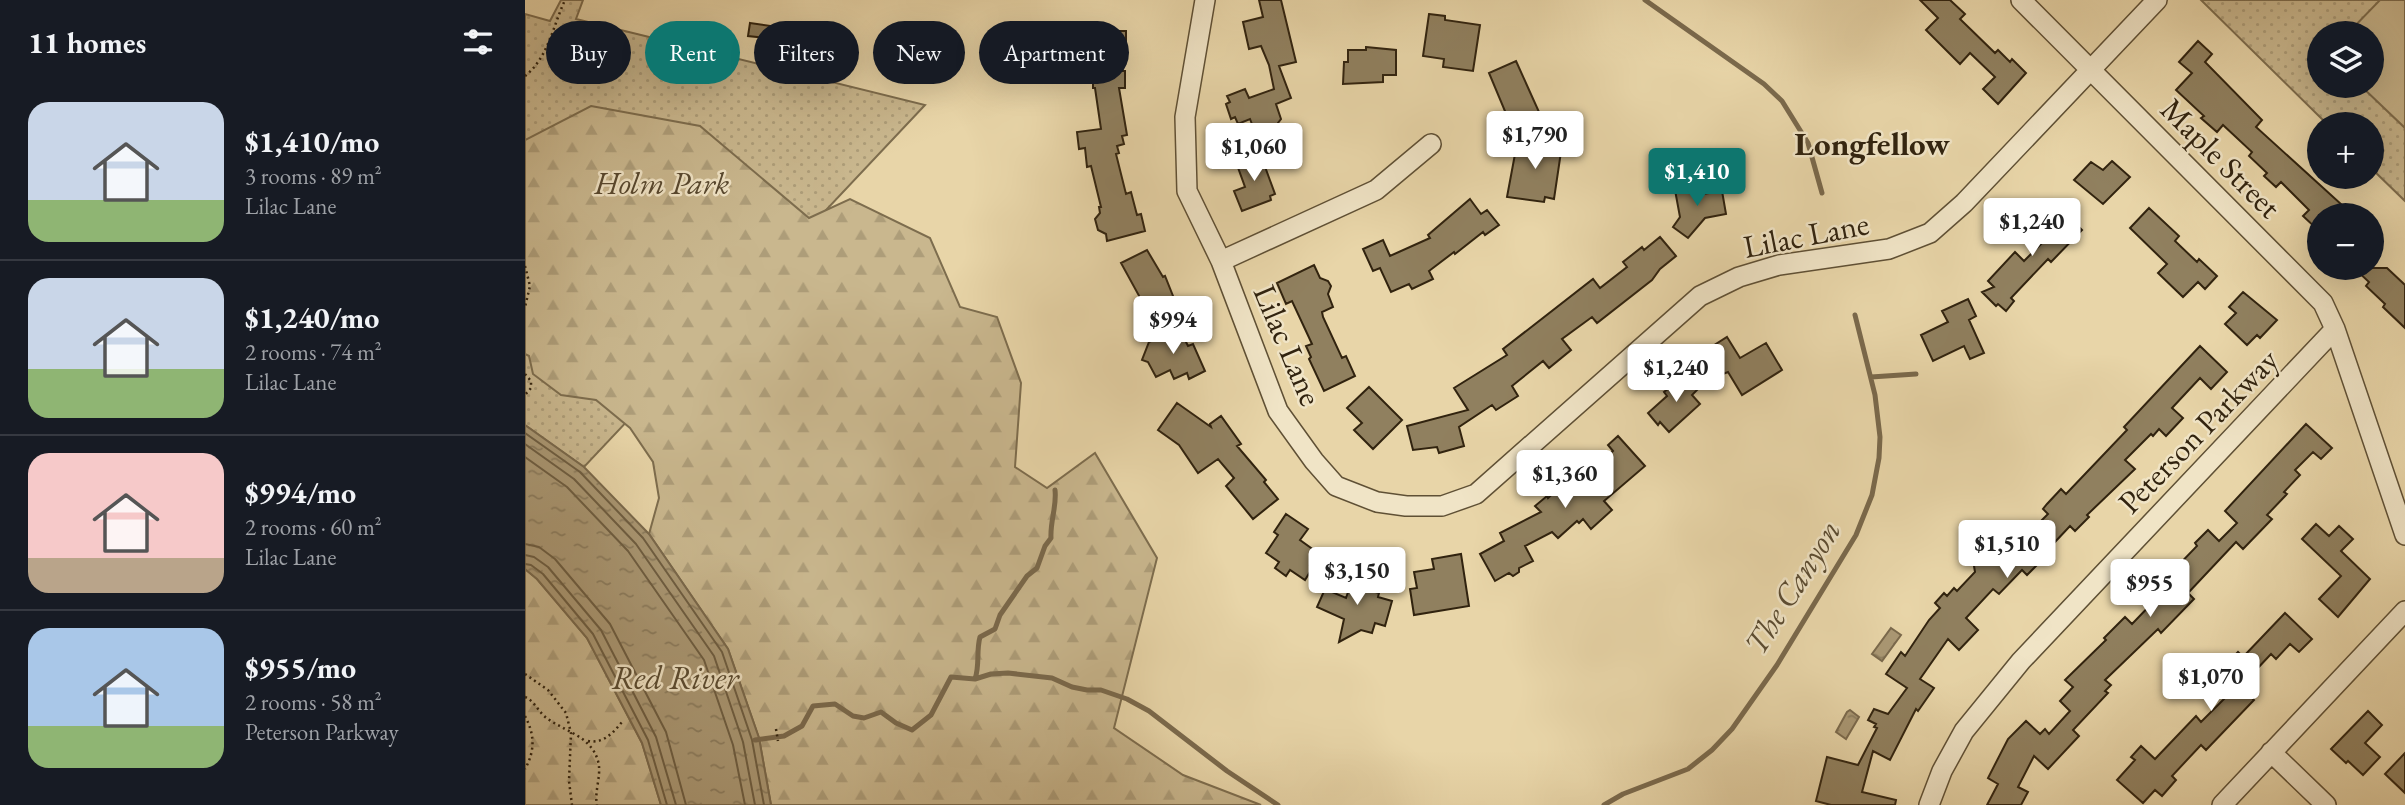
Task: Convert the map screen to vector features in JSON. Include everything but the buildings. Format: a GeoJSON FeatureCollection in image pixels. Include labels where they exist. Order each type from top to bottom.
{"type":"FeatureCollection","features":[{"type":"Feature","properties":{"kind":"street","name":"Lilac Lane"},"geometry":{"type":"LineString","coordinates":[[1205,0],[1185,117],[1187,191],[1221,261],[1279,411],[1314,461],[1336,486],[1377,502],[1406,506],[1442,506],[1476,494],[1700,296],[1739,277],[1779,265],[1889,249],[1930,233],[1964,203],[2157,0]]}},
{"type":"Feature","properties":{"kind":"street","name":"Maple Street"},"geometry":{"type":"LineString","coordinates":[[2021,0],[2323,303],[2335,329],[2405,534]]}},
{"type":"Feature","properties":{"kind":"street","name":"Lilac Lane"},"geometry":{"type":"LineString","coordinates":[[1221,261],[1375,190],[1431,144]]}},
{"type":"Feature","properties":{"kind":"street","name":"Peterson Parkway"},"geometry":{"type":"LineString","coordinates":[[1929,805],[1942,771],[1963,731],[2021,661],[2335,329]]}},
{"type":"Feature","properties":{"kind":"street"},"geometry":{"type":"LineString","coordinates":[[2222,805],[2405,611]]}},
{"type":"Feature","properties":{"kind":"street"},"geometry":{"type":"LineString","coordinates":[[2271,752],[2326,805]]}},
{"type":"Feature","properties":{"kind":"path"},"geometry":{"type":"LineString","coordinates":[[525,76],[546,48],[565,0]]}},
{"type":"Feature","properties":{"kind":"path"},"geometry":{"type":"LineString","coordinates":[[525,266],[525,307]]}},
{"type":"Feature","properties":{"kind":"path"},"geometry":{"type":"LineString","coordinates":[[525,374],[531,381],[531,388],[525,395]]}},
{"type":"Feature","properties":{"kind":"path"},"geometry":{"type":"LineString","coordinates":[[525,674],[548,690],[566,713],[571,733],[569,781],[572,805]]}},
{"type":"Feature","properties":{"kind":"path"},"geometry":{"type":"LineString","coordinates":[[525,697],[531,699],[545,716],[585,740],[599,741],[608,737],[622,722]]}},
{"type":"Feature","properties":{"kind":"path"},"geometry":{"type":"LineString","coordinates":[[525,716],[534,736],[532,756],[525,769]]}},
{"type":"Feature","properties":{"kind":"path"},"geometry":{"type":"LineString","coordinates":[[776,729],[778,741]]}},
{"type":"Feature","properties":{"kind":"path"},"geometry":{"type":"LineString","coordinates":[[585,740],[599,761],[597,805]]}},
{"type":"Feature","properties":{"kind":"green space","name":"Holm Park"},"geometry":{"type":"Polygon","coordinates":[[[561,0],[583,0],[576,19],[584,21],[550,21],[561,0]]]}},
{"type":"Feature","properties":{"kind":"green space"},"geometry":{"type":"Polygon","coordinates":[[[2201,0],[2405,0],[2405,201],[2384,181],[2384,112],[2315,112],[2201,0]]]}},
{"type":"Feature","properties":{"kind":"green space"},"geometry":{"type":"Polygon","coordinates":[[[2380,0],[2405,0],[2405,128],[2374,98],[2384,98],[2384,21],[2360,21],[2380,0]]]}},
{"type":"Feature","properties":{"kind":"green space","name":"Holm Park"},"geometry":{"type":"Polygon","coordinates":[[[525,14],[550,21],[546,21],[546,84],[631,84],[631,33],[645,36],[645,84],[740,84],[740,59],[754,63],[754,84],[840,84],[925,105],[584,467],[525,425],[525,14]]]}},
{"type":"Feature","properties":{"kind":"green space"},"geometry":{"type":"Polygon","coordinates":[[[591,106],[700,126],[809,218],[850,199],[930,238],[960,307],[997,317],[1021,383],[1015,467],[1047,488],[1095,453],[1157,558],[1114,728],[1183,775],[1261,805],[771,805],[759,738],[728,649],[649,534],[659,498],[653,462],[630,428],[596,400],[561,395],[533,374],[529,356],[525,354],[525,140],[591,106]]]}},
{"type":"Feature","properties":{"kind":"green space"},"geometry":{"type":"Polygon","coordinates":[[[525,569],[537,579],[587,638],[642,743],[661,805],[525,805],[525,569]]]}},
{"type":"Feature","properties":{"kind":"water","name":"Red River"},"geometry":{"type":"Polygon","coordinates":[[[525,425],[584,467],[649,534],[728,649],[759,738],[771,805],[661,805],[642,743],[587,638],[537,579],[525,569],[525,425]]]}},
{"type":"Feature","properties":{"kind":"water"},"geometry":{"type":"Polygon","coordinates":[[[1891,628],[1901,635],[1882,661],[1872,654],[1891,628]]]}},
{"type":"Feature","properties":{"kind":"water"},"geometry":{"type":"Polygon","coordinates":[[[1850,710],[1859,717],[1846,739],[1836,732],[1850,710]]]}},
{"type":"Feature","properties":{"kind":"waterway"},"geometry":{"type":"LineString","coordinates":[[1645,0],[1764,84],[1782,101],[1808,143],[1822,193]]}},
{"type":"Feature","properties":{"kind":"waterway","name":"The Canyon"},"geometry":{"type":"LineString","coordinates":[[1604,805],[1623,794],[1688,769],[1732,729],[1777,665],[1856,535],[1872,495],[1880,437],[1875,395],[1855,315]]}},
{"type":"Feature","properties":{"kind":"waterway"},"geometry":{"type":"LineString","coordinates":[[1871,377],[1916,374]]}},
{"type":"Feature","properties":{"kind":"waterway"},"geometry":{"type":"LineString","coordinates":[[975,679],[980,637],[995,629],[1000,615],[1027,576],[1037,568],[1051,538],[1055,490]]}},
{"type":"Feature","properties":{"kind":"waterway","name":"The Canyon"},"geometry":{"type":"LineString","coordinates":[[755,740],[784,736],[802,726],[813,706],[835,704],[853,716],[864,718],[881,712],[912,730],[931,715],[951,677],[975,679],[1008,673],[1052,678],[1072,687],[1101,690],[1127,699],[1149,711],[1227,771],[1278,805]]}},
{"type":"Feature","properties":{"kind":"district","name":"Longfellow"},"geometry":{"type":"Point","coordinates":[1872,143]}}]}
